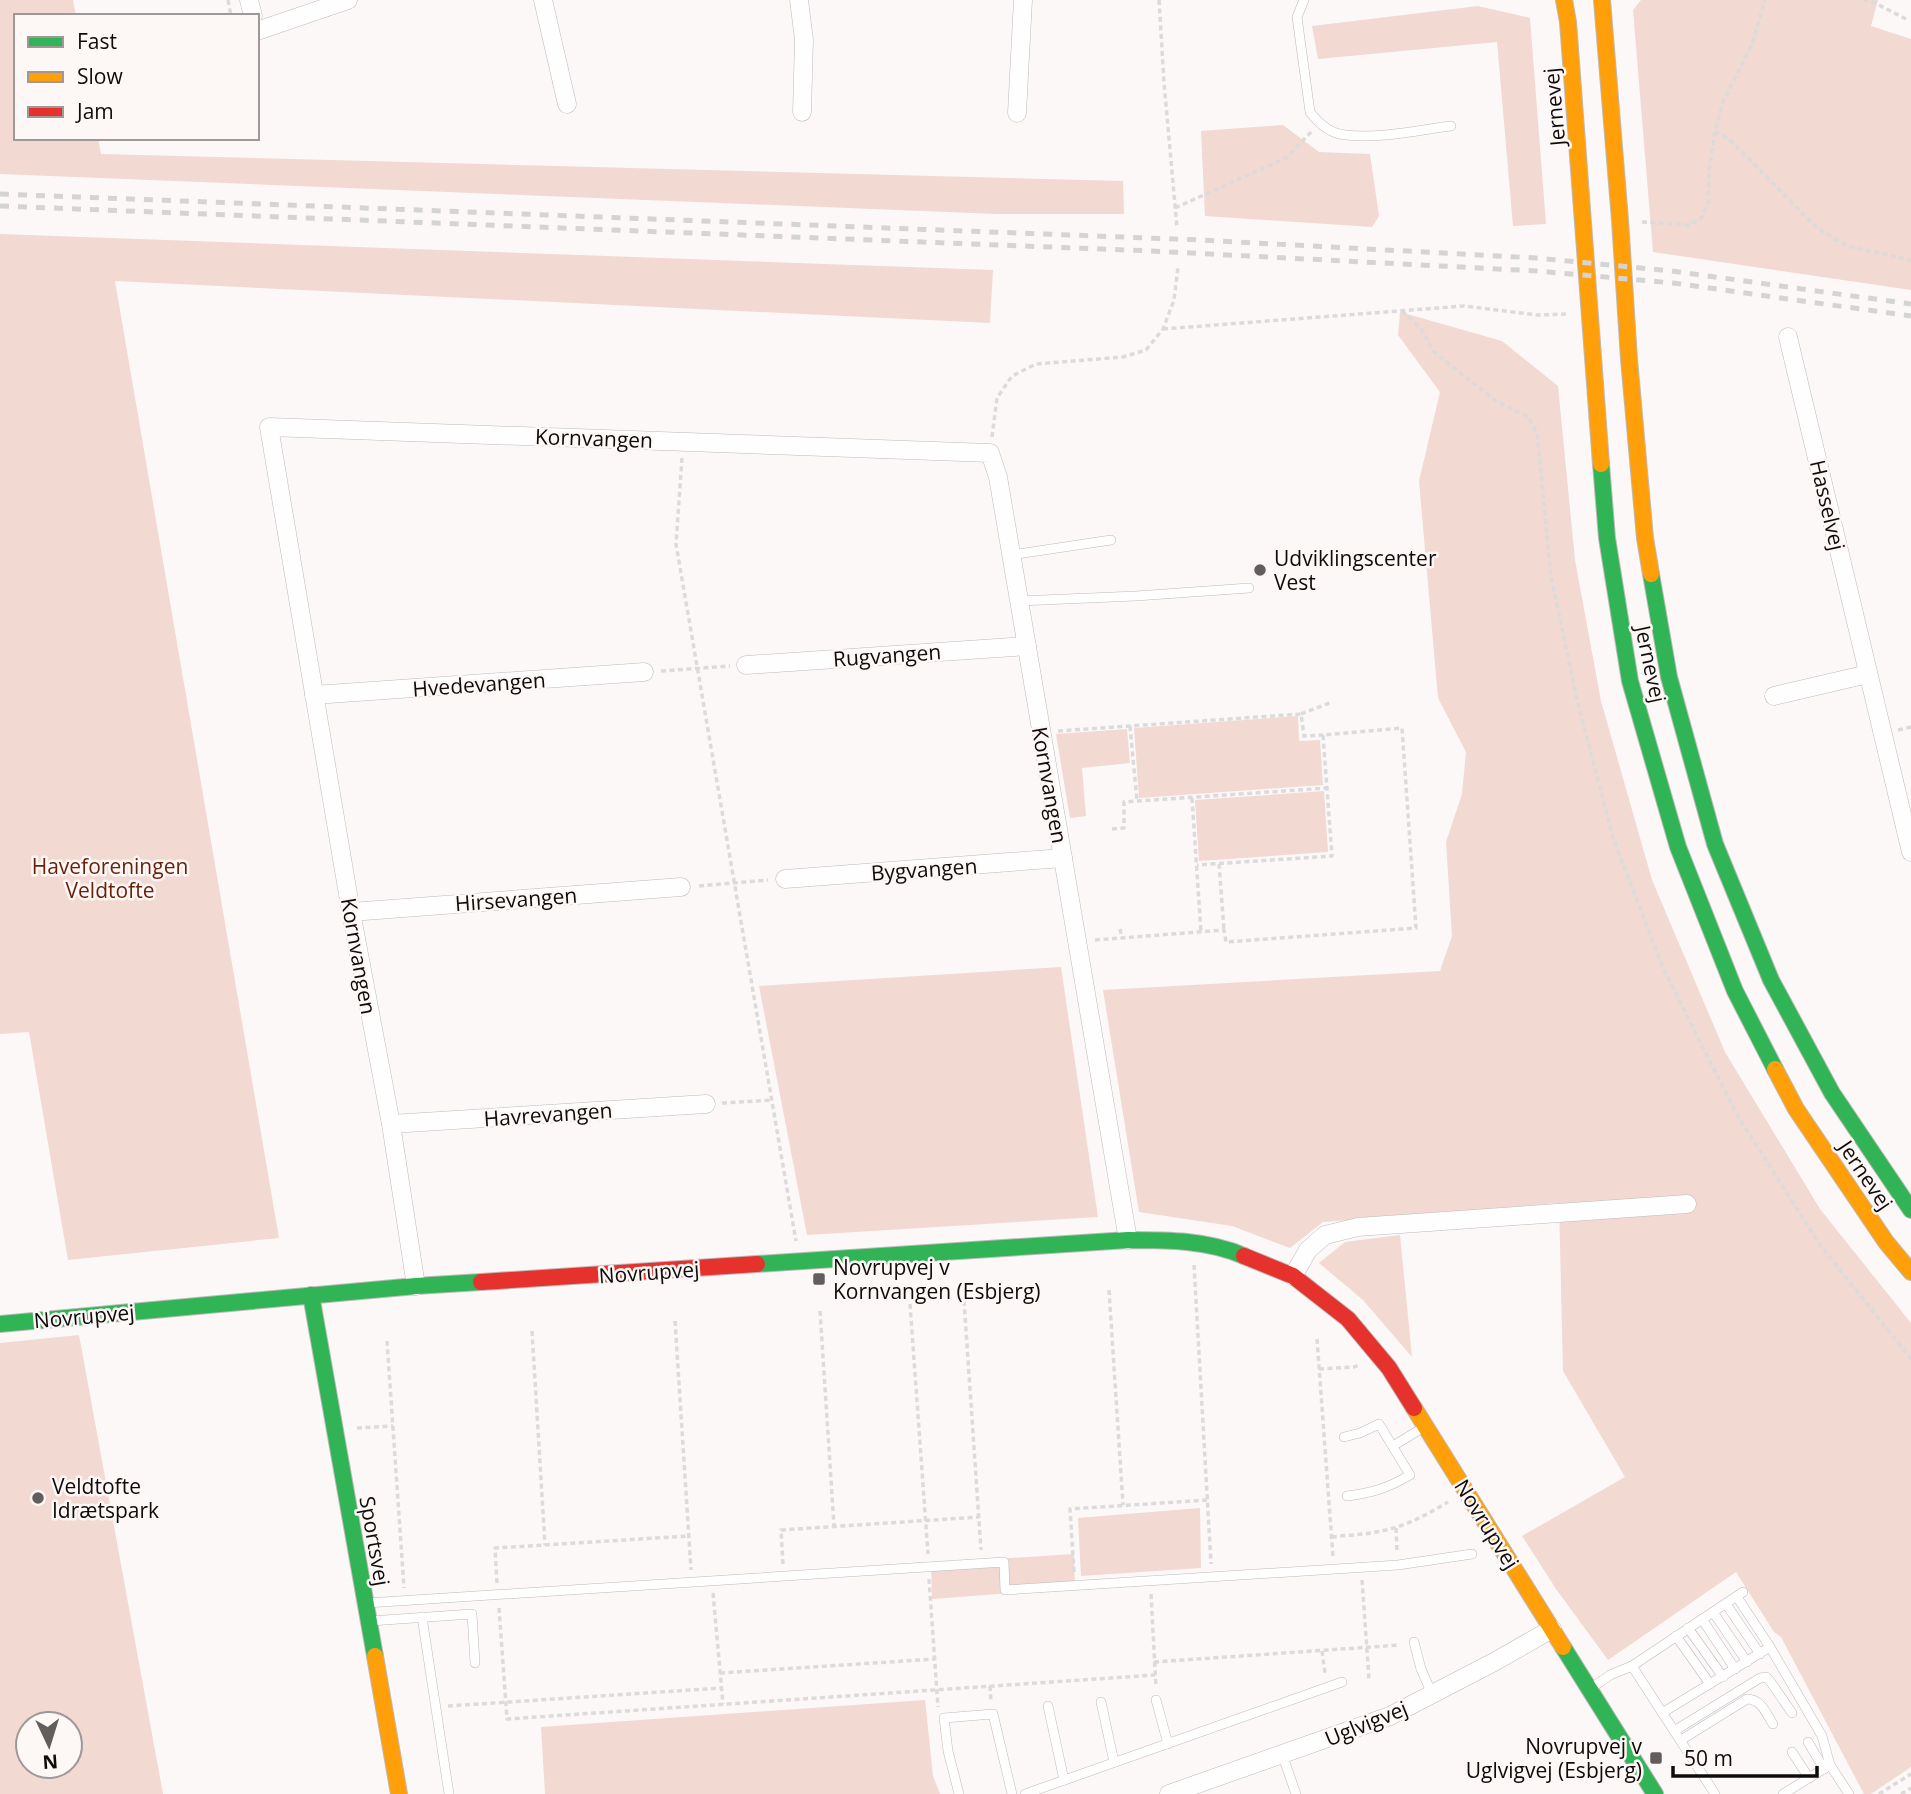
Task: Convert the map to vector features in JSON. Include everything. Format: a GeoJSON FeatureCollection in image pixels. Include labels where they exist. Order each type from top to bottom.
{"type":"FeatureCollection","features":[{"type":"Feature","properties":{"kind":"main road","name":"Jernevej"},"geometry":{"type":"LineString","coordinates":[[1564,0],[1568,22],[1607,538],[1628,668],[1678,847],[1735,991],[1796,1109],[1886,1242],[1911,1272]]}},
{"type":"Feature","properties":{"kind":"main road","name":"Jernevej"},"geometry":{"type":"LineString","coordinates":[[1602,0],[1645,538],[1669,677],[1715,844],[1777,992],[1832,1093],[1911,1210]]}},
{"type":"Feature","properties":{"kind":"main road"},"geometry":{"type":"LineString","coordinates":[[1588,16],[1595,77],[1613,128]]}},
{"type":"Feature","properties":{"kind":"main road","name":"Novrupvej"},"geometry":{"type":"LineString","coordinates":[[0,1324],[416,1286],[1128,1240],[1177,1240],[1233,1251],[1293,1276],[1348,1318],[1380,1356],[1656,1794]]}},
{"type":"Feature","properties":{"kind":"main road","name":"Sportsvej"},"geometry":{"type":"LineString","coordinates":[[311,1295],[399,1794]]}},
{"type":"Feature","properties":{"kind":"street"},"geometry":{"type":"LineString","coordinates":[[259,30],[348,0]]}},
{"type":"Feature","properties":{"kind":"street"},"geometry":{"type":"LineString","coordinates":[[543,0],[567,104]]}},
{"type":"Feature","properties":{"kind":"street"},"geometry":{"type":"LineString","coordinates":[[799,0],[804,40],[802,112]]}},
{"type":"Feature","properties":{"kind":"street"},"geometry":{"type":"LineString","coordinates":[[1017,113],[1023,0]]}},
{"type":"Feature","properties":{"kind":"street","name":"Hasselvej"},"geometry":{"type":"LineString","coordinates":[[1788,337],[1911,852]]}},
{"type":"Feature","properties":{"kind":"street","name":"Kornvangen"},"geometry":{"type":"LineString","coordinates":[[416,1286],[391,1124],[351,912],[269,427],[990,453],[998,477],[1128,1240]]}},
{"type":"Feature","properties":{"kind":"street","name":"Rugvangen"},"geometry":{"type":"LineString","coordinates":[[747,665],[1027,646]]}},
{"type":"Feature","properties":{"kind":"street","name":"Hvedevangen"},"geometry":{"type":"LineString","coordinates":[[314,695],[644,672]]}},
{"type":"Feature","properties":{"kind":"street"},"geometry":{"type":"LineString","coordinates":[[1774,696],[1868,674]]}},
{"type":"Feature","properties":{"kind":"street","name":"Bygvangen"},"geometry":{"type":"LineString","coordinates":[[785,879],[1063,858]]}},
{"type":"Feature","properties":{"kind":"street","name":"Hirsevangen"},"geometry":{"type":"LineString","coordinates":[[351,912],[681,887]]}},
{"type":"Feature","properties":{"kind":"street","name":"Havrevangen"},"geometry":{"type":"LineString","coordinates":[[391,1124],[706,1104]]}},
{"type":"Feature","properties":{"kind":"street"},"geometry":{"type":"LineString","coordinates":[[1293,1276],[1308,1250],[1325,1235],[1358,1227],[1687,1204]]}},
{"type":"Feature","properties":{"kind":"street","name":"Uglvigvej"},"geometry":{"type":"LineString","coordinates":[[1170,1794],[1390,1716],[1552,1629]]}},
{"type":"Feature","properties":{"kind":"lane"},"geometry":{"type":"LineString","coordinates":[[1304,0],[1297,17],[1310,112],[1318,122],[1345,135],[1382,135],[1451,125]]}},
{"type":"Feature","properties":{"kind":"lane"},"geometry":{"type":"LineString","coordinates":[[1011,555],[1111,540]]}},
{"type":"Feature","properties":{"kind":"lane"},"geometry":{"type":"LineString","coordinates":[[1019,601],[1249,588]]}},
{"type":"Feature","properties":{"kind":"lane"},"geometry":{"type":"LineString","coordinates":[[1344,1437],[1360,1433],[1379,1423],[1410,1475],[1372,1492],[1346,1496]]}},
{"type":"Feature","properties":{"kind":"lane"},"geometry":{"type":"LineString","coordinates":[[1393,1446],[1426,1426]]}},
{"type":"Feature","properties":{"kind":"lane"},"geometry":{"type":"LineString","coordinates":[[365,1604],[1004,1562],[1005,1590],[1398,1565],[1472,1554]]}},
{"type":"Feature","properties":{"kind":"lane"},"geometry":{"type":"LineString","coordinates":[[1590,1688],[1610,1675],[1632,1666],[1740,1594],[1822,1736],[1827,1767]]}},
{"type":"Feature","properties":{"kind":"lane"},"geometry":{"type":"LineString","coordinates":[[1726,1604],[1760,1654]]}},
{"type":"Feature","properties":{"kind":"lane"},"geometry":{"type":"LineString","coordinates":[[1713,1612],[1747,1662]]}},
{"type":"Feature","properties":{"kind":"lane"},"geometry":{"type":"LineString","coordinates":[[368,1621],[472,1614],[475,1663]]}},
{"type":"Feature","properties":{"kind":"lane"},"geometry":{"type":"LineString","coordinates":[[422,1618],[449,1794]]}},
{"type":"Feature","properties":{"kind":"lane"},"geometry":{"type":"LineString","coordinates":[[1702,1619],[1735,1669]]}},
{"type":"Feature","properties":{"kind":"lane"},"geometry":{"type":"LineString","coordinates":[[1688,1628],[1723,1677]]}},
{"type":"Feature","properties":{"kind":"lane"},"geometry":{"type":"LineString","coordinates":[[1676,1636],[1710,1685]]}},
{"type":"Feature","properties":{"kind":"lane"},"geometry":{"type":"LineString","coordinates":[[1415,1642],[1421,1669],[1432,1694]]}},
{"type":"Feature","properties":{"kind":"lane"},"geometry":{"type":"LineString","coordinates":[[1662,1713],[1770,1647]]}},
{"type":"Feature","properties":{"kind":"lane"},"geometry":{"type":"LineString","coordinates":[[1632,1666],[1715,1794]]}},
{"type":"Feature","properties":{"kind":"lane"},"geometry":{"type":"LineString","coordinates":[[1674,1731],[1760,1678],[1766,1677],[1792,1713]]}},
{"type":"Feature","properties":{"kind":"lane"},"geometry":{"type":"LineString","coordinates":[[1025,1794],[1342,1682]]}},
{"type":"Feature","properties":{"kind":"lane"},"geometry":{"type":"LineString","coordinates":[[1681,1740],[1747,1699],[1759,1702],[1773,1724]]}},
{"type":"Feature","properties":{"kind":"lane"},"geometry":{"type":"LineString","coordinates":[[1156,1700],[1168,1744]]}},
{"type":"Feature","properties":{"kind":"lane"},"geometry":{"type":"LineString","coordinates":[[1101,1702],[1114,1762]]}},
{"type":"Feature","properties":{"kind":"lane"},"geometry":{"type":"LineString","coordinates":[[1048,1706],[1064,1780]]}},
{"type":"Feature","properties":{"kind":"lane"},"geometry":{"type":"LineString","coordinates":[[959,1794],[948,1751],[944,1718],[993,1714],[1012,1794]]}},
{"type":"Feature","properties":{"kind":"lane"},"geometry":{"type":"LineString","coordinates":[[1808,1742],[1849,1794]]}},
{"type":"Feature","properties":{"kind":"lane"},"geometry":{"type":"LineString","coordinates":[[1792,1752],[1809,1778]]}},
{"type":"Feature","properties":{"kind":"lane"},"geometry":{"type":"LineString","coordinates":[[1282,1754],[1296,1794]]}},
{"type":"Feature","properties":{"kind":"lane"},"geometry":{"type":"LineString","coordinates":[[1783,1794],[1827,1767]]}},
{"type":"Feature","properties":{"kind":"path"},"geometry":{"type":"LineString","coordinates":[[1159,0],[1177,227]]}},
{"type":"Feature","properties":{"kind":"path"},"geometry":{"type":"LineString","coordinates":[[1620,220],[1690,225],[1702,217],[1708,203],[1715,131],[1723,102],[1752,44],[1765,0]]}},
{"type":"Feature","properties":{"kind":"path"},"geometry":{"type":"LineString","coordinates":[[1863,0],[1871,1],[1906,19]]}},
{"type":"Feature","properties":{"kind":"path"},"geometry":{"type":"LineString","coordinates":[[1175,208],[1286,158],[1318,122]]}},
{"type":"Feature","properties":{"kind":"path"},"geometry":{"type":"LineString","coordinates":[[1715,131],[1730,140],[1817,228],[1847,246],[1911,260]]}},
{"type":"Feature","properties":{"kind":"path"},"geometry":{"type":"LineString","coordinates":[[990,453],[997,398],[1012,376],[1036,364],[1123,357],[1146,350],[1164,329],[1174,300],[1178,267]]}},
{"type":"Feature","properties":{"kind":"path"},"geometry":{"type":"LineString","coordinates":[[1164,329],[1464,306],[1538,315],[1589,313]]}},
{"type":"Feature","properties":{"kind":"path"},"geometry":{"type":"LineString","coordinates":[[1402,311],[1422,330],[1434,352],[1496,401],[1528,417],[1537,433],[1551,576],[1577,700],[1614,841],[1664,970],[1736,1113],[1820,1245],[1911,1359]]}},
{"type":"Feature","properties":{"kind":"path"},"geometry":{"type":"LineString","coordinates":[[683,442],[676,544],[800,1262]]}},
{"type":"Feature","properties":{"kind":"path"},"geometry":{"type":"LineString","coordinates":[[644,672],[747,665]]}},
{"type":"Feature","properties":{"kind":"path"},"geometry":{"type":"LineString","coordinates":[[1041,732],[1301,713],[1332,702]]}},
{"type":"Feature","properties":{"kind":"path"},"geometry":{"type":"LineString","coordinates":[[1219,864],[1226,942],[1416,928],[1402,728],[1304,736],[1301,713]]}},
{"type":"Feature","properties":{"kind":"path"},"geometry":{"type":"LineString","coordinates":[[1130,726],[1137,802]]}},
{"type":"Feature","properties":{"kind":"path"},"geometry":{"type":"LineString","coordinates":[[1197,866],[1332,856],[1322,735]]}},
{"type":"Feature","properties":{"kind":"path"},"geometry":{"type":"LineString","coordinates":[[1112,828],[1124,828],[1124,802],[1327,788]]}},
{"type":"Feature","properties":{"kind":"path"},"geometry":{"type":"LineString","coordinates":[[1192,798],[1201,932]]}},
{"type":"Feature","properties":{"kind":"path"},"geometry":{"type":"LineString","coordinates":[[681,887],[785,879]]}},
{"type":"Feature","properties":{"kind":"path"},"geometry":{"type":"LineString","coordinates":[[1120,929],[1122,938]]}},
{"type":"Feature","properties":{"kind":"path"},"geometry":{"type":"LineString","coordinates":[[1077,942],[1224,930]]}},
{"type":"Feature","properties":{"kind":"path"},"geometry":{"type":"LineString","coordinates":[[706,1104],[772,1100]]}},
{"type":"Feature","properties":{"kind":"path"},"geometry":{"type":"LineString","coordinates":[[1195,1243],[1194,1265],[1212,1577]]}},
{"type":"Feature","properties":{"kind":"path"},"geometry":{"type":"LineString","coordinates":[[1109,1290],[1123,1505]]}},
{"type":"Feature","properties":{"kind":"path"},"geometry":{"type":"LineString","coordinates":[[964,1301],[982,1564]]}},
{"type":"Feature","properties":{"kind":"path"},"geometry":{"type":"LineString","coordinates":[[910,1304],[937,1690],[939,1710],[944,1718]]}},
{"type":"Feature","properties":{"kind":"path"},"geometry":{"type":"LineString","coordinates":[[820,1311],[834,1526]]}},
{"type":"Feature","properties":{"kind":"path"},"geometry":{"type":"LineString","coordinates":[[675,1321],[692,1582]]}},
{"type":"Feature","properties":{"kind":"path"},"geometry":{"type":"LineString","coordinates":[[532,1331],[545,1545]]}},
{"type":"Feature","properties":{"kind":"path"},"geometry":{"type":"LineString","coordinates":[[1317,1339],[1334,1569]]}},
{"type":"Feature","properties":{"kind":"path"},"geometry":{"type":"LineString","coordinates":[[387,1341],[404,1601]]}},
{"type":"Feature","properties":{"kind":"path"},"geometry":{"type":"LineString","coordinates":[[1320,1369],[1354,1367],[1380,1356]]}},
{"type":"Feature","properties":{"kind":"path"},"geometry":{"type":"LineString","coordinates":[[335,1430],[393,1426]]}},
{"type":"Feature","properties":{"kind":"path"},"geometry":{"type":"LineString","coordinates":[[1332,1537],[1396,1528],[1423,1517],[1467,1491]]}},
{"type":"Feature","properties":{"kind":"path"},"geometry":{"type":"LineString","coordinates":[[1075,1586],[1070,1509],[1207,1500]]}},
{"type":"Feature","properties":{"kind":"path"},"geometry":{"type":"LineString","coordinates":[[784,1577],[781,1530],[979,1517]]}},
{"type":"Feature","properties":{"kind":"path"},"geometry":{"type":"LineString","coordinates":[[1396,1528],[1398,1565]]}},
{"type":"Feature","properties":{"kind":"path"},"geometry":{"type":"LineString","coordinates":[[1361,1567],[1368,1679]]}},
{"type":"Feature","properties":{"kind":"path"},"geometry":{"type":"LineString","coordinates":[[712,1581],[723,1704]]}},
{"type":"Feature","properties":{"kind":"path"},"geometry":{"type":"LineString","coordinates":[[1150,1581],[1156,1700]]}},
{"type":"Feature","properties":{"kind":"path"},"geometry":{"type":"LineString","coordinates":[[1154,1662],[1398,1646],[1415,1642]]}},
{"type":"Feature","properties":{"kind":"path"},"geometry":{"type":"LineString","coordinates":[[1322,1651],[1324,1672],[1342,1682]]}},
{"type":"Feature","properties":{"kind":"path"},"geometry":{"type":"LineString","coordinates":[[720,1673],[935,1659]]}},
{"type":"Feature","properties":{"kind":"path"},"geometry":{"type":"LineString","coordinates":[[507,1719],[1155,1675]]}},
{"type":"Feature","properties":{"kind":"path"},"geometry":{"type":"LineString","coordinates":[[436,1707],[721,1688]]}},
{"type":"Feature","properties":{"kind":"path"},"geometry":{"type":"LineString","coordinates":[[1879,1794],[1911,1774]]}},
{"type":"Feature","properties":{"kind":"path"},"geometry":{"type":"LineString","coordinates":[[1901,1794],[1911,1788]]}},
{"type":"Feature","properties":{"kind":"green space"},"geometry":{"type":"Polygon","coordinates":[[[0,0],[73,0],[76,14],[14,14],[14,140],[98,140],[101,154],[1123,181],[1124,214],[996,214],[0,174],[0,0]]]}},
{"type":"Feature","properties":{"kind":"green space"},"geometry":{"type":"Polygon","coordinates":[[[1641,0],[1878,0],[1871,26],[1911,39],[1911,290],[1653,252],[1633,10],[1641,0]]]}},
{"type":"Feature","properties":{"kind":"green space"},"geometry":{"type":"Polygon","coordinates":[[[1478,6],[1530,18],[1546,224],[1513,226],[1497,42],[1318,59],[1312,26],[1478,6]]]}},
{"type":"Feature","properties":{"kind":"green space"},"geometry":{"type":"Polygon","coordinates":[[[1283,125],[1319,152],[1370,154],[1379,216],[1372,227],[1205,216],[1201,131],[1283,125]]]}},
{"type":"Feature","properties":{"kind":"green space","name":"Haveforeningen Veldtofte"},"geometry":{"type":"Polygon","coordinates":[[[0,234],[993,270],[990,323],[115,281],[279,1238],[68,1260],[29,1032],[0,1034],[0,234]]]}},
{"type":"Feature","properties":{"kind":"green space"},"geometry":{"type":"Polygon","coordinates":[[[1400,312],[1502,341],[1558,386],[1575,560],[1601,701],[1652,880],[1725,1052],[1820,1209],[1911,1323],[1911,1767],[1871,1794],[1864,1794],[1781,1637],[1774,1632],[1736,1572],[1608,1660],[1556,1589],[1522,1536],[1625,1477],[1563,1371],[1559,1203],[1323,1222],[1290,1248],[1232,1226],[1139,1212],[1103,990],[1440,971],[1452,936],[1446,842],[1462,794],[1466,752],[1438,698],[1419,481],[1440,392],[1398,335],[1400,312]]]}},
{"type":"Feature","properties":{"kind":"green space"},"geometry":{"type":"Polygon","coordinates":[[[1298,716],[1299,741],[1320,740],[1323,785],[1139,798],[1134,728],[1298,716]]]}},
{"type":"Feature","properties":{"kind":"green space"},"geometry":{"type":"Polygon","coordinates":[[[1127,729],[1130,763],[1082,768],[1086,816],[1070,818],[1056,734],[1127,729]]]}},
{"type":"Feature","properties":{"kind":"green space"},"geometry":{"type":"Polygon","coordinates":[[[1324,791],[1328,852],[1199,861],[1195,800],[1324,791]]]}},
{"type":"Feature","properties":{"kind":"green space"},"geometry":{"type":"Polygon","coordinates":[[[1061,967],[1098,1217],[807,1235],[759,986],[1061,967]]]}},
{"type":"Feature","properties":{"kind":"green space"},"geometry":{"type":"Polygon","coordinates":[[[1400,1235],[1412,1357],[1363,1300],[1319,1263],[1345,1242],[1400,1235]]]}},
{"type":"Feature","properties":{"kind":"green space","name":"Veldtofte Idrætspark"},"geometry":{"type":"Polygon","coordinates":[[[79,1335],[163,1794],[0,1794],[0,1343],[79,1335]]]}},
{"type":"Feature","properties":{"kind":"green space"},"geometry":{"type":"Polygon","coordinates":[[[1200,1508],[1201,1568],[1081,1576],[1078,1518],[1200,1508]]]}},
{"type":"Feature","properties":{"kind":"green space"},"geometry":{"type":"Polygon","coordinates":[[[1074,1554],[1075,1588],[932,1599],[931,1563],[1074,1554]]]}},
{"type":"Feature","properties":{"kind":"green space"},"geometry":{"type":"Polygon","coordinates":[[[925,1700],[933,1776],[940,1794],[545,1794],[541,1727],[925,1700]]]}},
{"type":"Feature","properties":{"kind":"railway"},"geometry":{"type":"LineString","coordinates":[[0,194],[1200,240],[1536,258],[1672,271],[1911,304]]}},
{"type":"Feature","properties":{"kind":"railway"},"geometry":{"type":"LineString","coordinates":[[0,206],[1152,251],[1537,271],[1673,283],[1911,316]]}},
{"type":"Feature","properties":{"kind":"traffic: fast"},"geometry":{"type":"LineString","coordinates":[[1601,464],[1607,538],[1630,681],[1678,847],[1735,991],[1775,1069]]}},
{"type":"Feature","properties":{"kind":"traffic: fast"},"geometry":{"type":"LineString","coordinates":[[1651,574],[1669,677],[1715,844],[1771,980],[1832,1093],[1911,1210]]}},
{"type":"Feature","properties":{"kind":"traffic: fast"},"geometry":{"type":"LineString","coordinates":[[757,1264],[1128,1240],[1202,1244],[1244,1256]]}},
{"type":"Feature","properties":{"kind":"traffic: fast"},"geometry":{"type":"LineString","coordinates":[[0,1324],[481,1282]]}},
{"type":"Feature","properties":{"kind":"traffic: fast"},"geometry":{"type":"LineString","coordinates":[[311,1295],[375,1656]]}},
{"type":"Feature","properties":{"kind":"traffic: fast"},"geometry":{"type":"LineString","coordinates":[[1563,1647],[1655,1794]]}},
{"type":"Feature","properties":{"kind":"traffic: slow"},"geometry":{"type":"LineString","coordinates":[[1564,0],[1568,22],[1601,464]]}},
{"type":"Feature","properties":{"kind":"traffic: slow"},"geometry":{"type":"LineString","coordinates":[[1602,0],[1629,359],[1645,538],[1651,574]]}},
{"type":"Feature","properties":{"kind":"traffic: slow"},"geometry":{"type":"LineString","coordinates":[[1775,1069],[1796,1109],[1886,1242],[1911,1272]]}},
{"type":"Feature","properties":{"kind":"traffic: slow"},"geometry":{"type":"LineString","coordinates":[[1414,1408],[1563,1647]]}},
{"type":"Feature","properties":{"kind":"traffic: slow"},"geometry":{"type":"LineString","coordinates":[[375,1656],[399,1794]]}},
{"type":"Feature","properties":{"kind":"traffic: jam"},"geometry":{"type":"LineString","coordinates":[[1244,1256],[1293,1276],[1348,1319],[1389,1368],[1414,1408]]}},
{"type":"Feature","properties":{"kind":"traffic: jam"},"geometry":{"type":"LineString","coordinates":[[481,1282],[757,1264]]}},
{"type":"Feature","properties":{"kind":"place","name":"Udviklingscenter Vest"},"geometry":{"type":"Point","coordinates":[1260,570]}},
{"type":"Feature","properties":{"kind":"place","name":"Novrupvej v Kornvangen (Esbjerg)"},"geometry":{"type":"Point","coordinates":[819,1279]}},
{"type":"Feature","properties":{"kind":"place","name":"Veldtofte Idrætspark"},"geometry":{"type":"Point","coordinates":[38,1498]}},
{"type":"Feature","properties":{"kind":"place","name":"Novrupvej v Uglvigvej (Esbjerg)"},"geometry":{"type":"Point","coordinates":[1656,1758]}}]}
